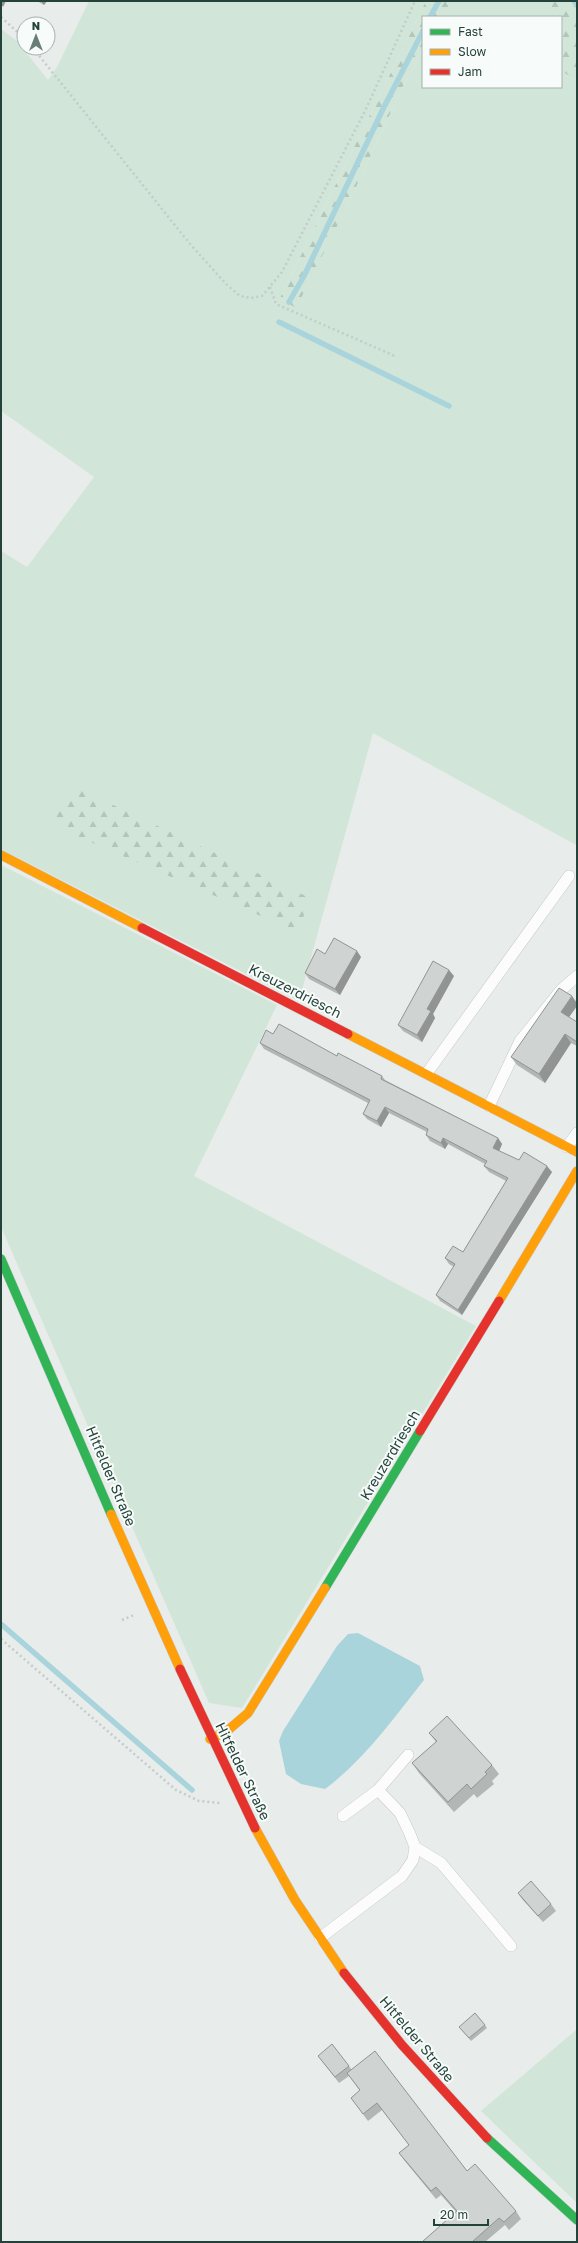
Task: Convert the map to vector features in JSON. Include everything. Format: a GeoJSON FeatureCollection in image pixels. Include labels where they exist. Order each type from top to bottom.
{"type":"FeatureCollection","features":[{"type":"Feature","properties":{"kind":"street","name":"Kreuzerdriesch"},"geometry":{"type":"LineString","coordinates":[[1,855],[572,1149]]}},
{"type":"Feature","properties":{"kind":"street","name":"Kreuzerdriesch"},"geometry":{"type":"LineString","coordinates":[[210,1739],[227,1731],[248,1713],[339,1566],[577,1171]]}},
{"type":"Feature","properties":{"kind":"street","name":"Hitfelder Straße"},"geometry":{"type":"LineString","coordinates":[[1,1259],[210,1739],[273,1860],[320,1938],[350,1981],[424,2072],[478,2129],[577,2220]]}},
{"type":"Feature","properties":{"kind":"lane"},"geometry":{"type":"LineString","coordinates":[[427,1073],[569,876]]}},
{"type":"Feature","properties":{"kind":"lane"},"geometry":{"type":"LineString","coordinates":[[489,1106],[520,1041],[561,990],[577,976]]}},
{"type":"Feature","properties":{"kind":"lane"},"geometry":{"type":"LineString","coordinates":[[572,1149],[577,1133]]}},
{"type":"Feature","properties":{"kind":"lane"},"geometry":{"type":"LineString","coordinates":[[343,1816],[378,1790],[408,1755]]}},
{"type":"Feature","properties":{"kind":"lane"},"geometry":{"type":"LineString","coordinates":[[378,1790],[400,1813],[415,1847],[441,1863],[510,1946]]}},
{"type":"Feature","properties":{"kind":"lane"},"geometry":{"type":"LineString","coordinates":[[320,1938],[402,1876],[412,1860],[415,1847]]}},
{"type":"Feature","properties":{"kind":"path"},"geometry":{"type":"LineString","coordinates":[[40,56],[190,244],[227,285],[240,296],[251,298],[262,296],[282,272],[365,111],[415,1]]}},
{"type":"Feature","properties":{"kind":"path"},"geometry":{"type":"LineString","coordinates":[[1,17],[16,31]]}},
{"type":"Feature","properties":{"kind":"path"},"geometry":{"type":"LineString","coordinates":[[270,286],[276,304],[397,357]]}},
{"type":"Feature","properties":{"kind":"path"},"geometry":{"type":"LineString","coordinates":[[1,1639],[176,1790],[200,1801],[225,1804]]}},
{"type":"Feature","properties":{"kind":"green space"},"geometry":{"type":"Polygon","coordinates":[[[89,1],[426,1],[280,298],[348,204],[402,88],[422,52],[422,88],[562,88],[562,71],[577,82],[577,843],[576,845],[373,733],[299,1001],[1,849],[1,551],[27,567],[94,477],[1,411],[1,29],[16,40],[16,56],[29,56],[48,80],[57,67],[89,1]]]}},
{"type":"Feature","properties":{"kind":"green space"},"geometry":{"type":"Polygon","coordinates":[[[426,1],[452,1],[442,16],[422,16],[422,52],[402,88],[348,204],[296,308],[280,298],[426,1]]]}},
{"type":"Feature","properties":{"kind":"green space"},"geometry":{"type":"Polygon","coordinates":[[[452,1],[548,1],[557,16],[442,16],[452,1]]]}},
{"type":"Feature","properties":{"kind":"green space"},"geometry":{"type":"Polygon","coordinates":[[[548,1],[577,1],[577,82],[562,71],[563,24],[562,16],[557,16],[548,1]]]}},
{"type":"Feature","properties":{"kind":"green space"},"geometry":{"type":"Polygon","coordinates":[[[75,787],[310,898],[298,932],[51,825],[75,787]]]}},
{"type":"Feature","properties":{"kind":"green space"},"geometry":{"type":"Polygon","coordinates":[[[1,865],[277,1005],[194,1176],[476,1326],[242,1708],[209,1703],[1,1227],[1,865]]]}},
{"type":"Feature","properties":{"kind":"green space"},"geometry":{"type":"Polygon","coordinates":[[[577,2029],[577,2203],[481,2111],[577,2029]]]}},
{"type":"Feature","properties":{"kind":"water"},"geometry":{"type":"Polygon","coordinates":[[[358,1633],[420,1666],[424,1680],[366,1752],[339,1778],[325,1789],[301,1784],[286,1774],[279,1741],[283,1731],[337,1646],[348,1634],[358,1633]]]}},
{"type":"Feature","properties":{"kind":"building"},"geometry":{"type":"Polygon","coordinates":[[[334,938],[357,951],[335,989],[305,973],[317,949],[325,954],[334,938]]]}},
{"type":"Feature","properties":{"kind":"building"},"geometry":{"type":"Polygon","coordinates":[[[433,961],[449,970],[427,1009],[431,1011],[417,1035],[398,1025],[433,961]]]}},
{"type":"Feature","properties":{"kind":"building"},"geometry":{"type":"Polygon","coordinates":[[[559,988],[572,996],[561,1012],[577,1022],[577,1042],[565,1034],[539,1074],[511,1057],[559,988]]]}},
{"type":"Feature","properties":{"kind":"building"},"geometry":{"type":"Polygon","coordinates":[[[279,1024],[337,1056],[338,1053],[382,1076],[381,1079],[498,1138],[493,1148],[519,1160],[524,1152],[547,1166],[458,1310],[436,1295],[455,1264],[445,1258],[453,1246],[463,1252],[508,1178],[484,1166],[487,1161],[443,1138],[441,1143],[426,1135],[428,1129],[385,1107],[377,1121],[363,1114],[370,1100],[260,1043],[266,1030],[273,1034],[279,1024]]]}},
{"type":"Feature","properties":{"kind":"building"},"geometry":{"type":"Polygon","coordinates":[[[447,1716],[492,1765],[485,1772],[487,1774],[471,1789],[467,1784],[448,1802],[412,1763],[437,1741],[429,1733],[447,1716]]]}},
{"type":"Feature","properties":{"kind":"building"},"geometry":{"type":"Polygon","coordinates":[[[531,1881],[551,1904],[538,1916],[518,1893],[531,1881]]]}},
{"type":"Feature","properties":{"kind":"building"},"geometry":{"type":"Polygon","coordinates":[[[475,2013],[485,2025],[469,2038],[459,2027],[475,2013]]]}},
{"type":"Feature","properties":{"kind":"building"},"geometry":{"type":"Polygon","coordinates":[[[332,2044],[349,2066],[335,2077],[318,2056],[332,2044]]]}},
{"type":"Feature","properties":{"kind":"building"},"geometry":{"type":"Polygon","coordinates":[[[375,2051],[467,2171],[475,2164],[516,2211],[504,2222],[499,2218],[472,2242],[422,2242],[457,2211],[436,2187],[431,2191],[399,2153],[409,2145],[377,2103],[363,2114],[351,2098],[360,2090],[347,2073],[375,2051]]]}},
{"type":"Feature","properties":{"kind":"waterway"},"geometry":{"type":"LineString","coordinates":[[431,16],[439,1]]}},
{"type":"Feature","properties":{"kind":"waterway"},"geometry":{"type":"LineString","coordinates":[[574,1],[577,5]]}},
{"type":"Feature","properties":{"kind":"waterway"},"geometry":{"type":"LineString","coordinates":[[289,302],[304,276],[383,109],[422,33]]}},
{"type":"Feature","properties":{"kind":"waterway"},"geometry":{"type":"LineString","coordinates":[[279,322],[449,406]]}},
{"type":"Feature","properties":{"kind":"waterway"},"geometry":{"type":"LineString","coordinates":[[1,1624],[192,1790]]}},
{"type":"Feature","properties":{"kind":"traffic: fast"},"geometry":{"type":"LineString","coordinates":[[1,1259],[111,1514]]}},
{"type":"Feature","properties":{"kind":"traffic: fast"},"geometry":{"type":"LineString","coordinates":[[325,1588],[420,1431]]}},
{"type":"Feature","properties":{"kind":"traffic: fast"},"geometry":{"type":"LineString","coordinates":[[487,2138],[577,2220]]}},
{"type":"Feature","properties":{"kind":"traffic: slow"},"geometry":{"type":"LineString","coordinates":[[1,855],[142,928]]}},
{"type":"Feature","properties":{"kind":"traffic: slow"},"geometry":{"type":"LineString","coordinates":[[348,1034],[577,1152]]}},
{"type":"Feature","properties":{"kind":"traffic: slow"},"geometry":{"type":"LineString","coordinates":[[499,1301],[577,1171]]}},
{"type":"Feature","properties":{"kind":"traffic: slow"},"geometry":{"type":"LineString","coordinates":[[111,1514],[180,1669]]}},
{"type":"Feature","properties":{"kind":"traffic: slow"},"geometry":{"type":"LineString","coordinates":[[210,1739],[227,1731],[248,1713],[325,1588]]}},
{"type":"Feature","properties":{"kind":"traffic: slow"},"geometry":{"type":"LineString","coordinates":[[255,1828],[295,1900],[344,1973]]}},
{"type":"Feature","properties":{"kind":"traffic: jam"},"geometry":{"type":"LineString","coordinates":[[142,928],[348,1034]]}},
{"type":"Feature","properties":{"kind":"traffic: jam"},"geometry":{"type":"LineString","coordinates":[[420,1431],[499,1301]]}},
{"type":"Feature","properties":{"kind":"traffic: jam"},"geometry":{"type":"LineString","coordinates":[[180,1669],[255,1828]]}},
{"type":"Feature","properties":{"kind":"traffic: jam"},"geometry":{"type":"LineString","coordinates":[[344,1973],[402,2045],[487,2138]]}}]}
